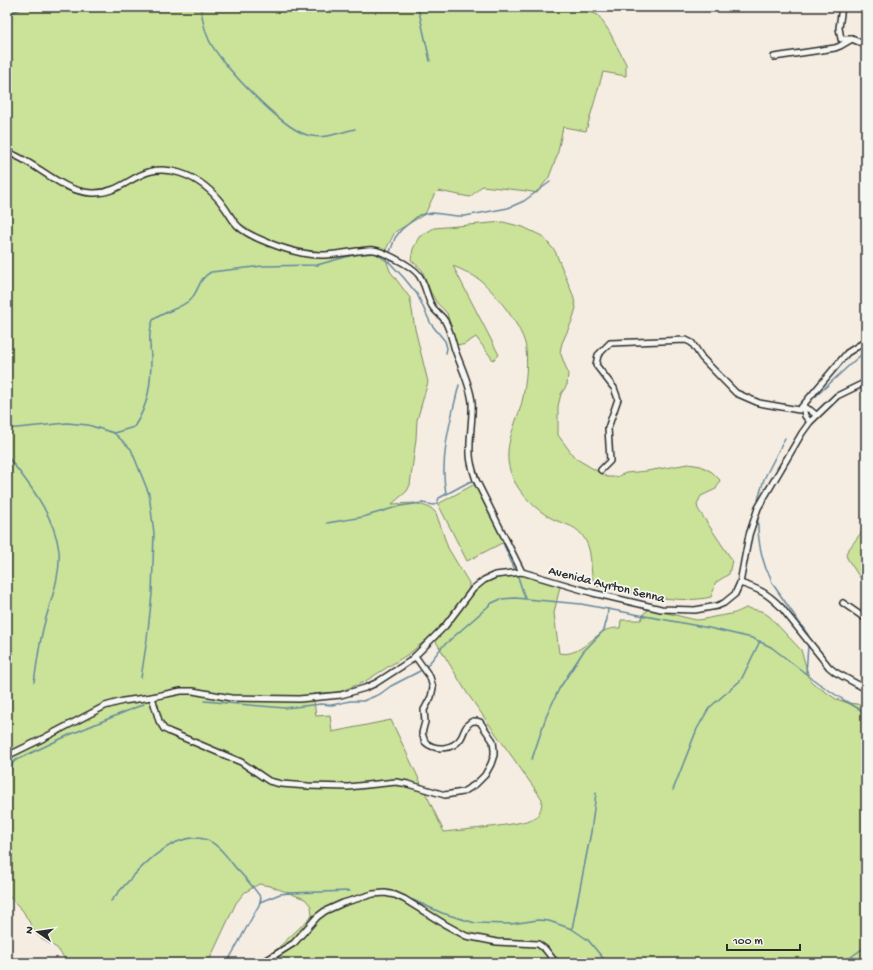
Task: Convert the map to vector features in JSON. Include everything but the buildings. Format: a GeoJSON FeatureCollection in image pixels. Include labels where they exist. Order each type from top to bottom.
{"type":"FeatureCollection","features":[{"type":"Feature","properties":{"kind":"street"},"geometry":{"type":"LineString","coordinates":[[842,7],[839,28],[841,39],[852,39],[866,45]]}},
{"type":"Feature","properties":{"kind":"street"},"geometry":{"type":"LineString","coordinates":[[774,57],[835,48],[852,39]]}},
{"type":"Feature","properties":{"kind":"street"},"geometry":{"type":"LineString","coordinates":[[7,152],[22,158],[69,187],[92,193],[108,190],[151,170],[168,170],[180,173],[198,181],[212,192],[242,229],[277,247],[315,255],[373,250],[386,254],[414,270],[424,285],[431,304],[436,312],[444,318],[449,331],[471,396],[472,410],[470,454],[476,480],[522,572],[495,575],[479,584],[473,589],[445,626],[415,656],[376,683],[355,692],[341,695],[299,699],[261,699],[231,698],[181,691],[152,698],[123,701],[105,706],[7,756]]}},
{"type":"Feature","properties":{"kind":"street"},"geometry":{"type":"LineString","coordinates":[[601,470],[610,461],[608,428],[618,400],[614,388],[596,365],[598,355],[610,343],[686,340],[692,343],[702,358],[736,393],[759,404],[799,410],[836,365],[847,354],[866,341]]}},
{"type":"Feature","properties":{"kind":"street","name":"Avenida Ayrton Senna"},"geometry":{"type":"LineString","coordinates":[[522,572],[593,593],[648,607],[673,610],[695,610],[717,606],[724,603],[735,594],[740,583],[749,535],[758,508],[810,422],[837,396],[866,382]]}},
{"type":"Feature","properties":{"kind":"street"},"geometry":{"type":"LineString","coordinates":[[803,407],[816,415]]}},
{"type":"Feature","properties":{"kind":"street"},"geometry":{"type":"LineString","coordinates":[[803,407],[805,416],[810,422]]}},
{"type":"Feature","properties":{"kind":"street"},"geometry":{"type":"LineString","coordinates":[[740,583],[758,589],[773,598],[829,667],[835,672],[866,689]]}},
{"type":"Feature","properties":{"kind":"street"},"geometry":{"type":"LineString","coordinates":[[843,603],[866,619]]}},
{"type":"Feature","properties":{"kind":"street"},"geometry":{"type":"LineString","coordinates":[[152,698],[156,715],[164,729],[241,762],[264,778],[274,782],[308,786],[338,787],[396,782],[445,795],[463,792],[476,784],[488,771],[494,750],[493,741],[480,722],[475,721],[470,722],[467,725],[460,740],[448,748],[439,748],[425,742],[422,736],[425,722],[424,710],[431,697],[433,688],[430,677],[415,656]]}},
{"type":"Feature","properties":{"kind":"street"},"geometry":{"type":"LineString","coordinates":[[262,963],[294,943],[317,917],[325,911],[343,903],[373,894],[385,893],[396,895],[410,902],[466,936],[497,942],[538,944],[545,949],[556,963]]}},
{"type":"Feature","properties":{"kind":"green space"},"geometry":{"type":"Polygon","coordinates":[[[7,7],[577,7],[598,15],[609,31],[626,64],[626,76],[603,72],[586,131],[563,127],[557,156],[549,177],[537,193],[482,186],[470,197],[438,191],[434,195],[425,214],[395,232],[384,253],[390,271],[410,298],[415,329],[428,382],[417,420],[410,485],[407,491],[392,504],[415,503],[431,508],[436,513],[448,548],[469,583],[469,588],[487,576],[505,571],[524,572],[561,582],[554,613],[559,653],[565,654],[577,651],[603,632],[610,629],[620,628],[621,620],[641,620],[644,613],[650,609],[696,620],[702,620],[736,613],[746,608],[761,611],[769,616],[801,650],[810,680],[814,684],[836,699],[866,707],[866,963],[262,963],[312,916],[311,906],[305,899],[270,886],[259,884],[244,893],[236,903],[208,963],[68,963],[57,948],[36,934],[23,911],[7,894],[7,7]],[[432,635],[410,653],[364,682],[339,692],[313,694],[316,716],[330,715],[332,732],[391,720],[444,832],[507,825],[530,820],[536,817],[541,808],[542,799],[467,693],[432,635]]]}},
{"type":"Feature","properties":{"kind":"green space"},"geometry":{"type":"Polygon","coordinates":[[[503,222],[523,227],[542,236],[555,251],[573,295],[576,308],[560,352],[568,373],[567,385],[561,394],[558,406],[558,435],[575,458],[607,477],[616,477],[626,473],[688,464],[701,466],[712,472],[720,480],[716,489],[701,496],[697,504],[698,509],[732,560],[729,574],[715,583],[711,597],[684,600],[669,599],[595,586],[589,548],[579,531],[545,515],[528,500],[515,482],[509,467],[508,451],[511,434],[522,403],[527,363],[526,349],[520,332],[501,302],[480,280],[453,266],[499,355],[493,360],[476,337],[463,345],[455,344],[447,313],[437,303],[431,293],[422,270],[411,260],[413,249],[419,237],[434,228],[503,222]]]}},
{"type":"Feature","properties":{"kind":"green space"},"geometry":{"type":"Polygon","coordinates":[[[475,484],[504,542],[467,561],[438,504],[475,484]]]}},
{"type":"Feature","properties":{"kind":"green space"},"geometry":{"type":"Polygon","coordinates":[[[866,526],[866,587],[847,558],[846,553],[866,526]]]}},
{"type":"Feature","properties":{"kind":"waterway"},"geometry":{"type":"LineString","coordinates":[[7,14],[26,7]]}},
{"type":"Feature","properties":{"kind":"waterway"},"geometry":{"type":"LineString","coordinates":[[201,7],[206,32],[215,51],[238,79],[283,121],[296,130],[307,135],[319,137],[355,129]]}},
{"type":"Feature","properties":{"kind":"waterway"},"geometry":{"type":"LineString","coordinates":[[418,7],[430,61]]}},
{"type":"Feature","properties":{"kind":"waterway"},"geometry":{"type":"LineString","coordinates":[[390,252],[395,238],[401,230],[419,215],[433,213],[465,216],[508,208],[524,201],[550,182]]}},
{"type":"Feature","properties":{"kind":"waterway"},"geometry":{"type":"LineString","coordinates":[[114,433],[134,427],[146,402],[150,385],[150,334],[153,320],[191,299],[201,281],[211,272],[263,266],[317,265],[353,255],[375,253],[390,263],[417,294],[431,324],[445,341],[447,348],[446,353]]}},
{"type":"Feature","properties":{"kind":"waterway"},"geometry":{"type":"LineString","coordinates":[[815,397],[866,351]]}},
{"type":"Feature","properties":{"kind":"waterway"},"geometry":{"type":"LineString","coordinates":[[446,493],[444,480],[445,453],[459,385]]}},
{"type":"Feature","properties":{"kind":"waterway"},"geometry":{"type":"LineString","coordinates":[[7,429],[67,423],[88,425],[114,433],[131,449],[149,494],[154,533],[152,594],[141,678]]}},
{"type":"Feature","properties":{"kind":"waterway"},"geometry":{"type":"LineString","coordinates":[[758,500],[764,479],[785,438]]}},
{"type":"Feature","properties":{"kind":"waterway"},"geometry":{"type":"LineString","coordinates":[[7,456],[32,488],[46,512],[52,525],[59,551],[57,579],[42,632],[34,682]]}},
{"type":"Feature","properties":{"kind":"waterway"},"geometry":{"type":"LineString","coordinates":[[327,523],[363,517],[400,506],[422,503],[434,505],[437,503],[439,498],[469,482],[474,481]]}},
{"type":"Feature","properties":{"kind":"waterway"},"geometry":{"type":"LineString","coordinates":[[758,515],[759,542],[766,569],[772,583],[808,635]]}},
{"type":"Feature","properties":{"kind":"waterway"},"geometry":{"type":"LineString","coordinates":[[503,543],[514,568]]}},
{"type":"Feature","properties":{"kind":"waterway"},"geometry":{"type":"LineString","coordinates":[[518,577],[525,598]]}},
{"type":"Feature","properties":{"kind":"waterway"},"geometry":{"type":"LineString","coordinates":[[427,666],[442,647],[492,603],[501,599],[515,598],[581,604],[709,628],[752,638],[771,647],[818,683],[866,713]]}},
{"type":"Feature","properties":{"kind":"waterway"},"geometry":{"type":"LineString","coordinates":[[532,759],[546,717],[559,689],[583,652],[604,630],[608,609]]}},
{"type":"Feature","properties":{"kind":"waterway"},"geometry":{"type":"LineString","coordinates":[[673,790],[697,729],[709,708],[741,680],[760,641]]}},
{"type":"Feature","properties":{"kind":"waterway"},"geometry":{"type":"LineString","coordinates":[[806,673],[808,646]]}},
{"type":"Feature","properties":{"kind":"waterway"},"geometry":{"type":"LineString","coordinates":[[204,701],[285,708],[321,704],[332,705],[350,701],[363,701],[380,694],[391,686],[420,671]]}},
{"type":"Feature","properties":{"kind":"waterway"},"geometry":{"type":"LineString","coordinates":[[7,780],[13,763],[16,760],[69,735],[144,704]]}},
{"type":"Feature","properties":{"kind":"waterway"},"geometry":{"type":"LineString","coordinates":[[572,929],[591,832],[596,793]]}},
{"type":"Feature","properties":{"kind":"waterway"},"geometry":{"type":"LineString","coordinates":[[111,901],[140,869],[164,849],[178,842],[191,838],[204,839],[213,843],[221,850],[261,898],[259,905],[227,963]]}},
{"type":"Feature","properties":{"kind":"waterway"},"geometry":{"type":"LineString","coordinates":[[260,902],[280,894],[350,891]]}},
{"type":"Feature","properties":{"kind":"waterway"},"geometry":{"type":"LineString","coordinates":[[413,900],[442,913],[475,923],[511,924],[538,920],[549,921],[572,929],[588,940],[607,963]]}},
{"type":"Feature","properties":{"kind":"waterway"},"geometry":{"type":"LineString","coordinates":[[843,963],[866,946]]}}]}
